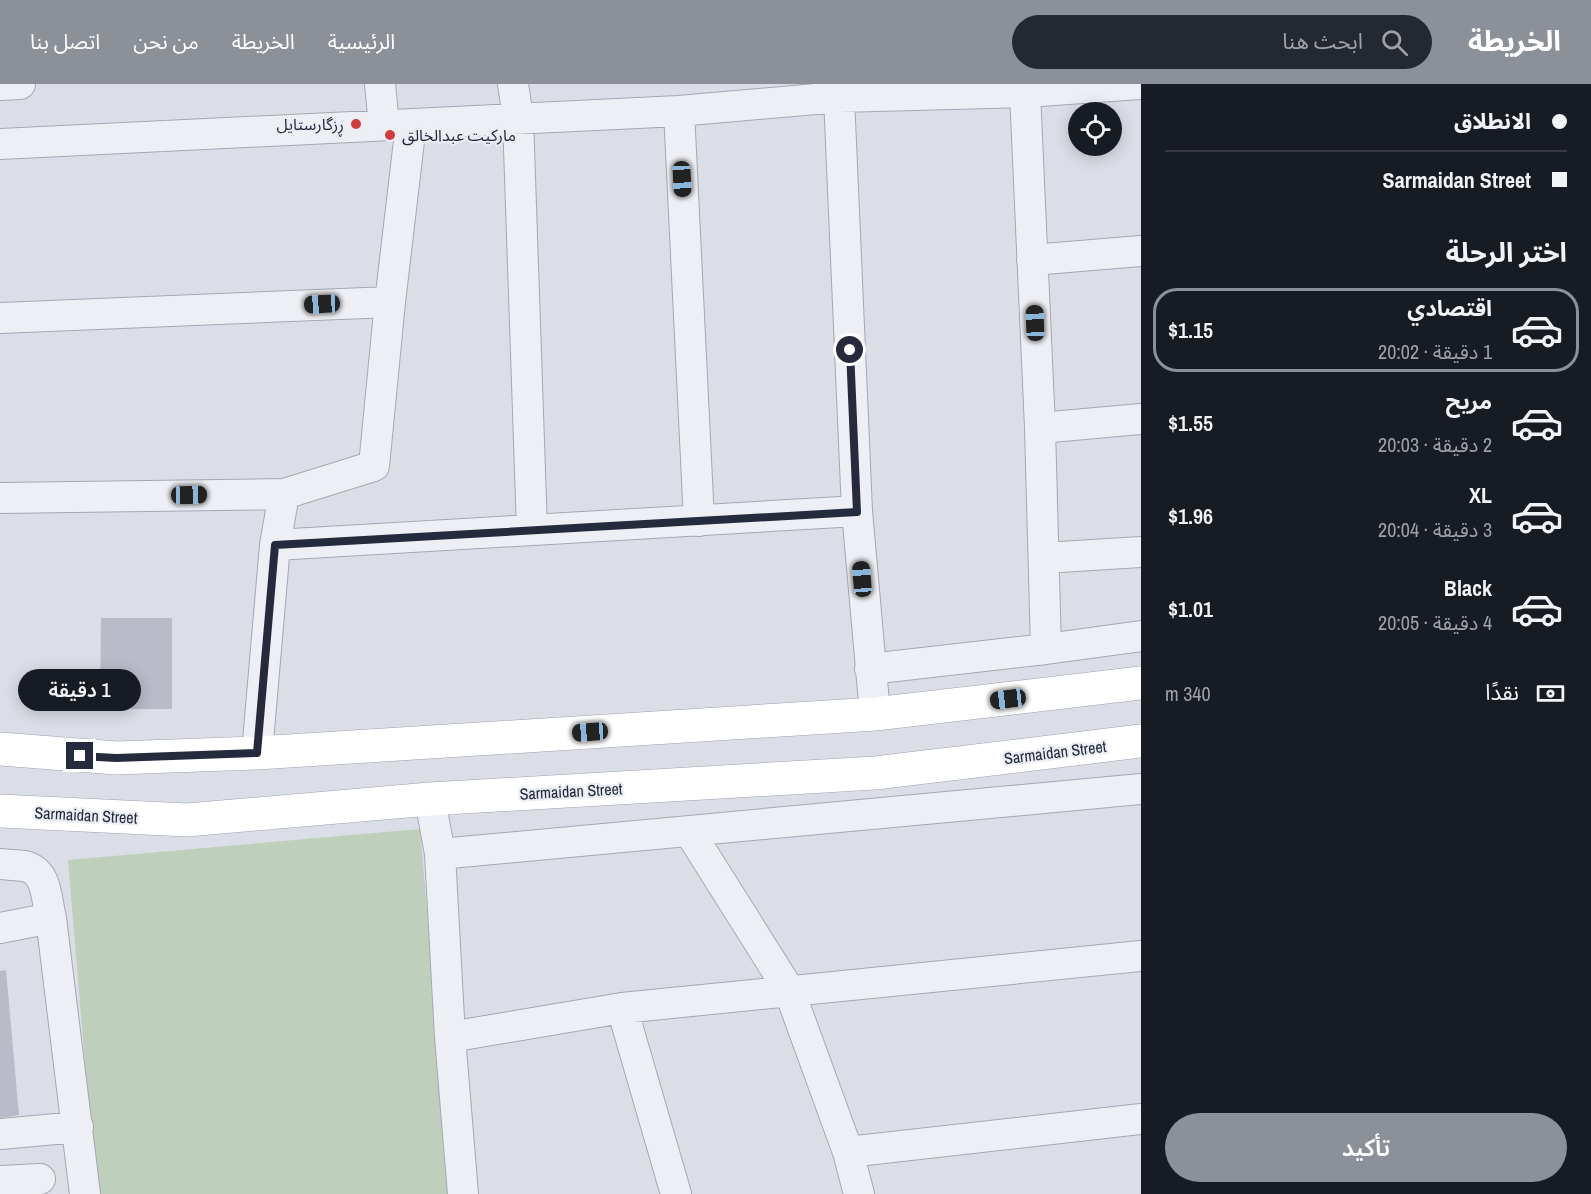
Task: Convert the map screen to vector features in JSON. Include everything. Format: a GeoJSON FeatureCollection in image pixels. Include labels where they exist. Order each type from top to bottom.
{"type":"FeatureCollection","features":[{"type":"Feature","properties":{"kind":"main road"},"geometry":{"type":"LineString","coordinates":[[0,748],[116,758],[257,753],[875,714],[1141,683]]}},
{"type":"Feature","properties":{"kind":"main road","name":"Sarmaidan Street"},"geometry":{"type":"LineString","coordinates":[[0,811],[187,820],[430,799],[875,773],[1141,741]]}},
{"type":"Feature","properties":{"kind":"street"},"geometry":{"type":"LineString","coordinates":[[0,85],[20,84]]}},
{"type":"Feature","properties":{"kind":"street"},"geometry":{"type":"LineString","coordinates":[[0,498],[284,494],[374,465],[390,302],[398,125],[380,84]]}},
{"type":"Feature","properties":{"kind":"street"},"geometry":{"type":"LineString","coordinates":[[513,84],[518,118],[532,530]]}},
{"type":"Feature","properties":{"kind":"street"},"geometry":{"type":"LineString","coordinates":[[0,144],[679,111],[953,89],[1024,92],[1141,84]]}},
{"type":"Feature","properties":{"kind":"street"},"geometry":{"type":"LineString","coordinates":[[1024,92],[1040,429],[1046,649]]}},
{"type":"Feature","properties":{"kind":"street"},"geometry":{"type":"LineString","coordinates":[[839,97],[857,512],[875,714]]}},
{"type":"Feature","properties":{"kind":"street"},"geometry":{"type":"LineString","coordinates":[[679,111],[699,521]]}},
{"type":"Feature","properties":{"kind":"street"},"geometry":{"type":"LineString","coordinates":[[1032,260],[1141,252]]}},
{"type":"Feature","properties":{"kind":"street"},"geometry":{"type":"LineString","coordinates":[[0,318],[390,302]]}},
{"type":"Feature","properties":{"kind":"street"},"geometry":{"type":"LineString","coordinates":[[1040,429],[1141,419]]}},
{"type":"Feature","properties":{"kind":"street"},"geometry":{"type":"LineString","coordinates":[[257,753],[275,545],[284,494]]}},
{"type":"Feature","properties":{"kind":"street"},"geometry":{"type":"LineString","coordinates":[[275,545],[857,512]]}},
{"type":"Feature","properties":{"kind":"street"},"geometry":{"type":"LineString","coordinates":[[1044,558],[1141,552]]}},
{"type":"Feature","properties":{"kind":"street"},"geometry":{"type":"LineString","coordinates":[[870,669],[1141,636]]}},
{"type":"Feature","properties":{"kind":"street"},"geometry":{"type":"LineString","coordinates":[[440,854],[1141,789]]}},
{"type":"Feature","properties":{"kind":"street"},"geometry":{"type":"LineString","coordinates":[[430,799],[440,854],[450,1037],[463,1194]]}},
{"type":"Feature","properties":{"kind":"street"},"geometry":{"type":"LineString","coordinates":[[689,831],[789,990],[848,1152],[860,1194]]}},
{"type":"Feature","properties":{"kind":"street"},"geometry":{"type":"LineString","coordinates":[[0,864],[26,866],[38,872],[44,882],[51,918],[85,1194]]}},
{"type":"Feature","properties":{"kind":"street"},"geometry":{"type":"LineString","coordinates":[[0,927],[51,918]]}},
{"type":"Feature","properties":{"kind":"street"},"geometry":{"type":"LineString","coordinates":[[450,1037],[622,1008],[1141,956]]}},
{"type":"Feature","properties":{"kind":"street"},"geometry":{"type":"LineString","coordinates":[[622,1008],[676,1194]]}},
{"type":"Feature","properties":{"kind":"street"},"geometry":{"type":"LineString","coordinates":[[848,1152],[1141,1119]]}},
{"type":"Feature","properties":{"kind":"street"},"geometry":{"type":"LineString","coordinates":[[0,1134],[78,1127]]}},
{"type":"Feature","properties":{"kind":"street"},"geometry":{"type":"LineString","coordinates":[[0,1181],[40,1179]]}},
{"type":"Feature","properties":{"kind":"green space"},"geometry":{"type":"Polygon","coordinates":[[[420,829],[451,1194],[96,1194],[68,860],[420,829]]]}},
{"type":"Feature","properties":{"kind":"building"},"geometry":{"type":"Polygon","coordinates":[[[101,618],[172,618],[172,709],[100,709],[101,618]]]}},
{"type":"Feature","properties":{"kind":"building"},"geometry":{"type":"Polygon","coordinates":[[[6,970],[19,1115],[0,1118],[0,971],[6,970]]]}},
{"type":"Feature","properties":{"kind":"place","name":"ڕزگارستایل"},"geometry":{"type":"Point","coordinates":[356,124]}},
{"type":"Feature","properties":{"kind":"place","name":"ماركیت عبدالخالق"},"geometry":{"type":"Point","coordinates":[390,135]}},
{"type":"Feature","properties":{"kind":"route"},"geometry":{"type":"LineString","coordinates":[[80,756],[116,758],[257,753],[275,545],[857,512],[850,350]]}}]}
